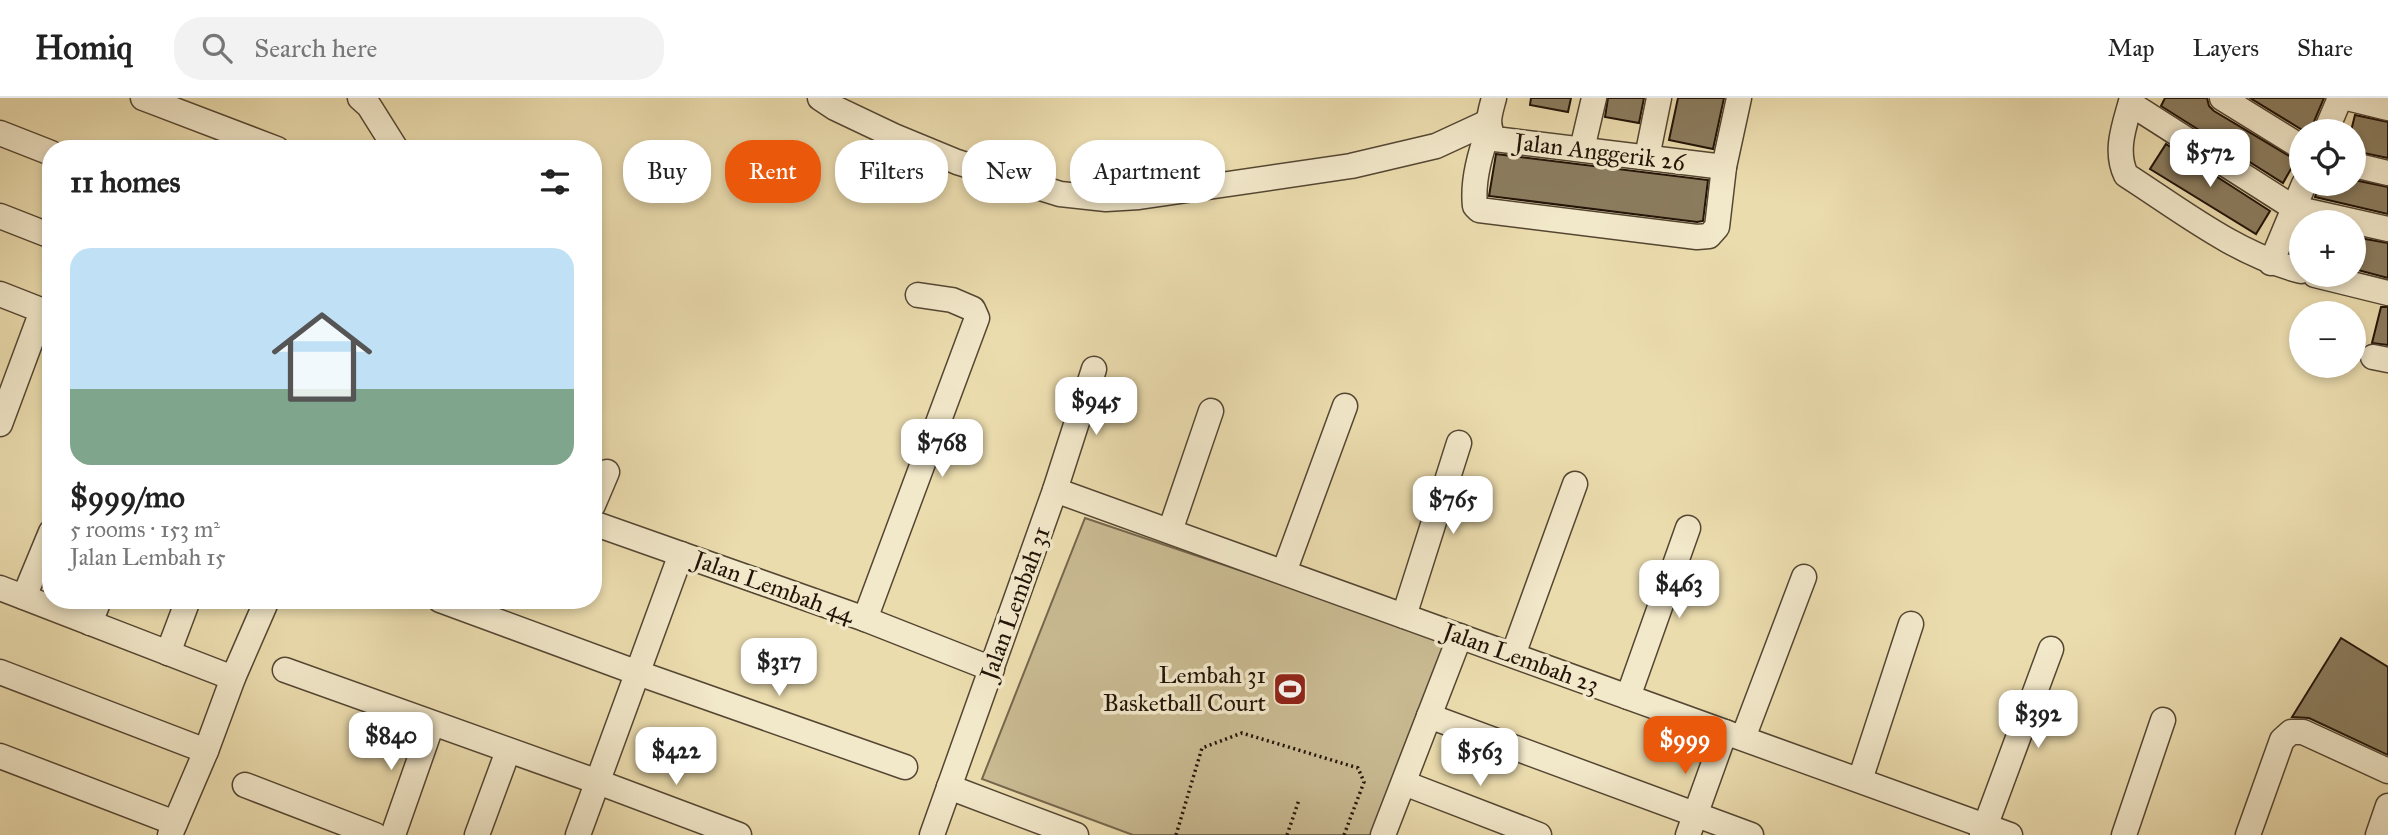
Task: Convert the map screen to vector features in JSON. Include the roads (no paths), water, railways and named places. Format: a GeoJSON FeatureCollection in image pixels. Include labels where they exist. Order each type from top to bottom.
{"type":"FeatureCollection","features":[{"type":"Feature","properties":{"kind":"street"},"geometry":{"type":"LineString","coordinates":[[143,98],[253,140]]}},
{"type":"Feature","properties":{"kind":"street"},"geometry":{"type":"LineString","coordinates":[[360,98],[369,106],[390,140]]}},
{"type":"Feature","properties":{"kind":"street"},"geometry":{"type":"LineString","coordinates":[[820,98],[894,136],[957,162],[1060,194],[1106,199],[1163,194],[1351,166],[1436,146],[1490,116]]}},
{"type":"Feature","properties":{"kind":"street"},"geometry":{"type":"LineString","coordinates":[[1582,149],[1594,98]]}},
{"type":"Feature","properties":{"kind":"street"},"geometry":{"type":"LineString","coordinates":[[1647,157],[1659,98]]}},
{"type":"Feature","properties":{"kind":"street"},"geometry":{"type":"LineString","coordinates":[[1490,116],[1474,195],[1475,206],[1479,210],[1697,237],[1709,236],[1717,227],[1724,167],[1739,98]]}},
{"type":"Feature","properties":{"kind":"street"},"geometry":{"type":"LineString","coordinates":[[2222,98],[2289,140]]}},
{"type":"Feature","properties":{"kind":"street"},"geometry":{"type":"LineString","coordinates":[[2331,119],[2340,98]]}},
{"type":"Feature","properties":{"kind":"street"},"geometry":{"type":"LineString","coordinates":[[2347,98],[2388,108]]}},
{"type":"Feature","properties":{"kind":"street"},"geometry":{"type":"LineString","coordinates":[[2289,268],[2271,263],[2231,243],[2126,175],[2119,162],[2131,101],[2294,208],[2388,229]]}},
{"type":"Feature","properties":{"kind":"street","name":"Jalan Anggerik 26"},"geometry":{"type":"LineString","coordinates":[[1490,116],[1495,139],[1504,141],[1724,167]]}},
{"type":"Feature","properties":{"kind":"street"},"geometry":{"type":"LineString","coordinates":[[0,133],[42,149]]}},
{"type":"Feature","properties":{"kind":"street"},"geometry":{"type":"LineString","coordinates":[[2366,168],[2388,173]]}},
{"type":"Feature","properties":{"kind":"street"},"geometry":{"type":"LineString","coordinates":[[2271,263],[2299,196]]}},
{"type":"Feature","properties":{"kind":"street"},"geometry":{"type":"LineString","coordinates":[[0,216],[42,232]]}},
{"type":"Feature","properties":{"kind":"street"},"geometry":{"type":"LineString","coordinates":[[2364,287],[2388,293]]}},
{"type":"Feature","properties":{"kind":"street"},"geometry":{"type":"LineString","coordinates":[[0,294],[42,311]]}},
{"type":"Feature","properties":{"kind":"street"},"geometry":{"type":"LineString","coordinates":[[865,619],[976,323],[976,313],[969,307],[936,296],[918,295]]}},
{"type":"Feature","properties":{"kind":"street"},"geometry":{"type":"LineString","coordinates":[[0,424],[42,323]]}},
{"type":"Feature","properties":{"kind":"street","name":"Jalan Lembah 31"},"geometry":{"type":"LineString","coordinates":[[932,835],[1055,491],[1094,369]]}},
{"type":"Feature","properties":{"kind":"street"},"geometry":{"type":"LineString","coordinates":[[1284,572],[1345,406]]}},
{"type":"Feature","properties":{"kind":"street"},"geometry":{"type":"LineString","coordinates":[[1170,531],[1212,411]]}},
{"type":"Feature","properties":{"kind":"street"},"geometry":{"type":"LineString","coordinates":[[1404,616],[1460,443]]}},
{"type":"Feature","properties":{"kind":"street"},"geometry":{"type":"LineString","coordinates":[[602,484],[607,472]]}},
{"type":"Feature","properties":{"kind":"street"},"geometry":{"type":"LineString","coordinates":[[1513,655],[1575,484]]}},
{"type":"Feature","properties":{"kind":"street","name":"Jalan Lembah 23"},"geometry":{"type":"LineString","coordinates":[[1055,491],[1860,780],[1984,831],[2010,835]]}},
{"type":"Feature","properties":{"kind":"street","name":"Jalan Lembah 44"},"geometry":{"type":"LineString","coordinates":[[602,526],[865,619],[992,669]]}},
{"type":"Feature","properties":{"kind":"street"},"geometry":{"type":"LineString","coordinates":[[1628,697],[1688,528]]}},
{"type":"Feature","properties":{"kind":"street"},"geometry":{"type":"LineString","coordinates":[[24,597],[42,554]]}},
{"type":"Feature","properties":{"kind":"street"},"geometry":{"type":"LineString","coordinates":[[578,835],[681,554]]}},
{"type":"Feature","properties":{"kind":"street"},"geometry":{"type":"LineString","coordinates":[[1691,825],[1804,577]]}},
{"type":"Feature","properties":{"kind":"street"},"geometry":{"type":"LineString","coordinates":[[0,587],[24,597],[42,601]]}},
{"type":"Feature","properties":{"kind":"street"},"geometry":{"type":"LineString","coordinates":[[168,653],[185,609]]}},
{"type":"Feature","properties":{"kind":"street"},"geometry":{"type":"LineString","coordinates":[[0,756],[173,829],[263,609]]}},
{"type":"Feature","properties":{"kind":"street"},"geometry":{"type":"LineString","coordinates":[[464,609],[905,767]]}},
{"type":"Feature","properties":{"kind":"street"},"geometry":{"type":"LineString","coordinates":[[94,611],[168,653],[233,678]]}},
{"type":"Feature","properties":{"kind":"street"},"geometry":{"type":"LineString","coordinates":[[1860,780],[1911,624]]}},
{"type":"Feature","properties":{"kind":"street"},"geometry":{"type":"LineString","coordinates":[[1383,835],[1460,636]]}},
{"type":"Feature","properties":{"kind":"street"},"geometry":{"type":"LineString","coordinates":[[1984,831],[2051,649]]}},
{"type":"Feature","properties":{"kind":"street"},"geometry":{"type":"LineString","coordinates":[[285,670],[739,835]]}},
{"type":"Feature","properties":{"kind":"street"},"geometry":{"type":"LineString","coordinates":[[0,672],[206,751]]}},
{"type":"Feature","properties":{"kind":"street"},"geometry":{"type":"LineString","coordinates":[[1429,716],[1691,825],[1751,835]]}},
{"type":"Feature","properties":{"kind":"street"},"geometry":{"type":"LineString","coordinates":[[2124,835],[2163,720]]}},
{"type":"Feature","properties":{"kind":"street"},"geometry":{"type":"LineString","coordinates":[[393,835],[432,724]]}},
{"type":"Feature","properties":{"kind":"street"},"geometry":{"type":"LineString","coordinates":[[2248,835],[2283,740],[2291,732],[2303,732],[2388,771]]}},
{"type":"Feature","properties":{"kind":"street"},"geometry":{"type":"LineString","coordinates":[[477,835],[508,751]]}},
{"type":"Feature","properties":{"kind":"street"},"geometry":{"type":"LineString","coordinates":[[1404,783],[1539,835]]}},
{"type":"Feature","properties":{"kind":"street"},"geometry":{"type":"LineString","coordinates":[[245,785],[375,835]]}},
{"type":"Feature","properties":{"kind":"street"},"geometry":{"type":"LineString","coordinates":[[949,787],[1076,835]]}},
{"type":"Feature","properties":{"kind":"street"},"geometry":{"type":"LineString","coordinates":[[2378,835],[2388,806]]}},
{"type":"Feature","properties":{"kind":"place","name":"Lembah 31 Basketball Court"},"geometry":{"type":"Point","coordinates":[1290,689]}}]}
